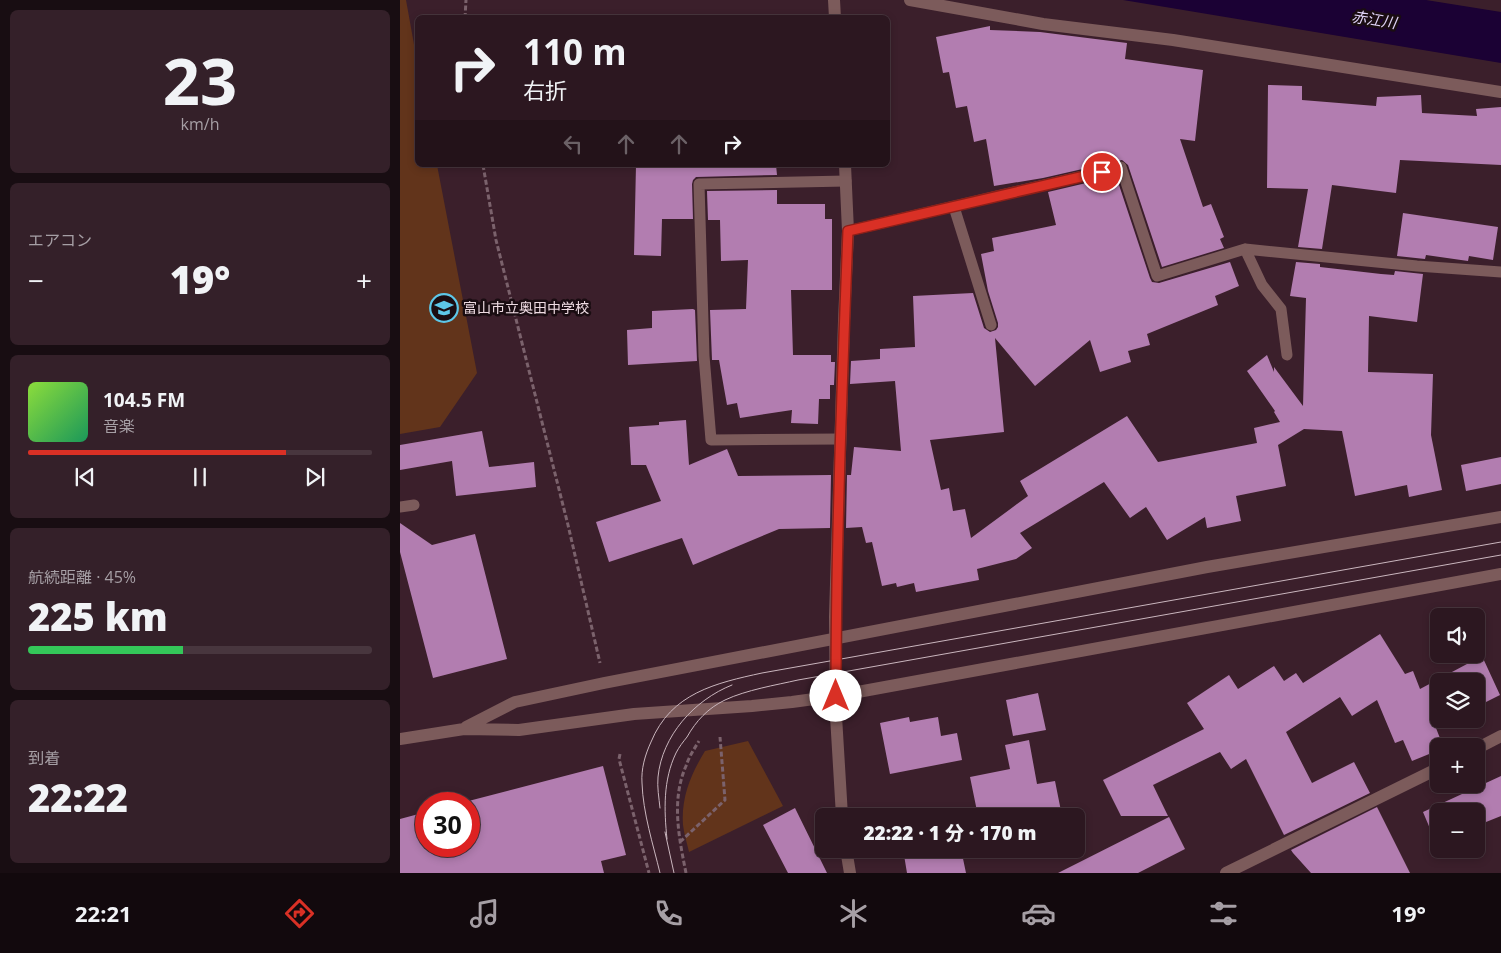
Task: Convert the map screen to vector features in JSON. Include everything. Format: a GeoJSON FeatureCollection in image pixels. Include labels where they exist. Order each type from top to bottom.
{"type":"FeatureCollection","features":[{"type":"Feature","properties":{"kind":"street"},"geometry":{"type":"LineString","coordinates":[[834,0],[835,15]]}},
{"type":"Feature","properties":{"kind":"street"},"geometry":{"type":"LineString","coordinates":[[910,0],[1043,24],[1173,40],[1501,92]]}},
{"type":"Feature","properties":{"kind":"street"},"geometry":{"type":"LineString","coordinates":[[842,808],[836,696],[836,617],[840,439],[848,231],[845,167]]}},
{"type":"Feature","properties":{"kind":"street"},"geometry":{"type":"LineString","coordinates":[[464,728],[514,702],[604,683],[1207,567],[1501,517]]}},
{"type":"Feature","properties":{"kind":"street"},"geometry":{"type":"LineString","coordinates":[[400,739],[464,728],[519,730],[634,714],[752,706],[836,696],[1501,574]]}},
{"type":"Feature","properties":{"kind":"street"},"geometry":{"type":"LineString","coordinates":[[1485,744],[1501,736]]}},
{"type":"Feature","properties":{"kind":"street"},"geometry":{"type":"LineString","coordinates":[[1226,873],[1430,772]]}},
{"type":"Feature","properties":{"kind":"street"},"geometry":{"type":"LineString","coordinates":[[848,858],[850,873]]}},
{"type":"Feature","properties":{"kind":"lane"},"geometry":{"type":"LineString","coordinates":[[848,231],[1121,167],[1157,276],[1245,249],[1416,266],[1501,272]]}},
{"type":"Feature","properties":{"kind":"lane"},"geometry":{"type":"LineString","coordinates":[[840,439],[711,440],[704,356],[699,184],[846,182]]}},
{"type":"Feature","properties":{"kind":"lane"},"geometry":{"type":"LineString","coordinates":[[954,207],[991,325]]}},
{"type":"Feature","properties":{"kind":"lane"},"geometry":{"type":"LineString","coordinates":[[1245,249],[1262,285],[1281,309],[1286,355]]}},
{"type":"Feature","properties":{"kind":"lane"},"geometry":{"type":"LineString","coordinates":[[400,507],[414,505]]}},
{"type":"Feature","properties":{"kind":"path"},"geometry":{"type":"LineString","coordinates":[[465,15],[466,0]]}},
{"type":"Feature","properties":{"kind":"path"},"geometry":{"type":"LineString","coordinates":[[483,167],[496,240],[568,525],[604,683]]}},
{"type":"Feature","properties":{"kind":"path"},"geometry":{"type":"LineString","coordinates":[[680,843],[725,800],[720,737]]}},
{"type":"Feature","properties":{"kind":"path"},"geometry":{"type":"LineString","coordinates":[[686,873],[676,817],[679,790],[685,766],[699,742]]}},
{"type":"Feature","properties":{"kind":"path"},"geometry":{"type":"LineString","coordinates":[[620,754],[619,759],[649,873]]}},
{"type":"Feature","properties":{"kind":"shaded area"},"geometry":{"type":"Polygon","coordinates":[[[400,0],[406,0],[415,50],[415,167],[437,167],[477,373],[440,427],[400,434],[400,0]]]}},
{"type":"Feature","properties":{"kind":"shaded area"},"geometry":{"type":"Polygon","coordinates":[[[748,741],[783,806],[689,852],[683,825],[685,795],[691,777],[700,760],[705,751],[748,741]]]}},
{"type":"Feature","properties":{"kind":"water","name":"赤江川"},"geometry":{"type":"Polygon","coordinates":[[[1123,0],[1426,0],[1501,12],[1501,63],[1123,0]]]}},
{"type":"Feature","properties":{"kind":"building"},"geometry":{"type":"Polygon","coordinates":[[[990,26],[990,30],[1040,32],[1127,43],[1125,59],[1203,70],[1195,141],[1180,139],[1203,207],[1211,204],[1224,237],[1220,239],[1224,248],[1162,267],[1128,165],[1122,160],[1043,178],[994,186],[986,139],[974,142],[967,106],[956,108],[949,72],[943,73],[936,37],[990,26]]]}},
{"type":"Feature","properties":{"kind":"building"},"geometry":{"type":"Polygon","coordinates":[[[1268,85],[1302,86],[1302,100],[1376,106],[1377,97],[1421,95],[1422,113],[1477,116],[1476,109],[1501,107],[1501,165],[1400,160],[1396,193],[1332,185],[1322,249],[1298,247],[1308,189],[1267,188],[1268,85]]]}},
{"type":"Feature","properties":{"kind":"building"},"geometry":{"type":"Polygon","coordinates":[[[636,167],[776,167],[777,175],[696,177],[692,184],[693,219],[662,219],[661,256],[634,255],[636,167]]]}},
{"type":"Feature","properties":{"kind":"building"},"geometry":{"type":"Polygon","coordinates":[[[1116,176],[1152,282],[1159,283],[1230,262],[1239,286],[1215,296],[1218,305],[1147,334],[1150,345],[1128,351],[1131,362],[1100,372],[1090,340],[1035,386],[995,338],[1004,432],[930,440],[941,490],[949,488],[953,511],[965,509],[971,538],[1028,496],[1020,481],[1127,416],[1158,462],[1257,443],[1254,428],[1280,422],[1275,411],[1247,371],[1267,355],[1274,372],[1274,367],[1303,406],[1306,298],[1290,296],[1296,262],[1320,264],[1320,267],[1381,274],[1394,275],[1395,271],[1423,274],[1417,322],[1369,316],[1368,372],[1433,374],[1431,435],[1442,490],[1409,497],[1407,485],[1355,496],[1342,431],[1304,429],[1278,445],[1286,486],[1236,496],[1241,521],[1207,528],[1205,517],[1167,540],[1146,507],[1130,518],[1104,482],[1020,533],[1032,548],[1016,559],[977,569],[979,580],[916,592],[914,583],[897,587],[896,583],[882,586],[872,542],[866,543],[862,527],[846,528],[847,475],[851,475],[854,447],[901,451],[895,381],[850,384],[851,361],[880,359],[880,349],[915,347],[913,296],[973,293],[984,328],[990,332],[996,330],[998,323],[988,291],[981,254],[994,251],[992,238],[1056,225],[1048,192],[1116,176]]]}},
{"type":"Feature","properties":{"kind":"building"},"geometry":{"type":"Polygon","coordinates":[[[777,190],[777,204],[825,204],[825,219],[832,219],[832,290],[791,290],[793,355],[831,355],[831,362],[835,362],[834,385],[830,385],[830,399],[819,399],[818,424],[791,423],[792,410],[740,418],[737,403],[727,405],[719,360],[712,360],[710,310],[746,309],[748,260],[721,261],[720,220],[708,220],[707,191],[777,190]]]}},
{"type":"Feature","properties":{"kind":"building"},"geometry":{"type":"Polygon","coordinates":[[[1403,213],[1498,227],[1493,260],[1469,256],[1468,261],[1426,255],[1425,259],[1397,256],[1403,213]]]}},
{"type":"Feature","properties":{"kind":"building"},"geometry":{"type":"Polygon","coordinates":[[[695,310],[697,361],[628,365],[627,330],[652,328],[652,311],[695,310]]]}},
{"type":"Feature","properties":{"kind":"building"},"geometry":{"type":"Polygon","coordinates":[[[686,420],[689,465],[727,449],[738,476],[831,475],[830,528],[779,529],[693,565],[682,538],[609,562],[596,522],[661,501],[646,465],[631,465],[629,427],[659,425],[659,422],[686,420]]]}},
{"type":"Feature","properties":{"kind":"building"},"geometry":{"type":"Polygon","coordinates":[[[482,431],[489,467],[534,462],[536,487],[456,496],[452,461],[400,470],[400,445],[482,431]]]}},
{"type":"Feature","properties":{"kind":"building"},"geometry":{"type":"Polygon","coordinates":[[[1501,457],[1501,484],[1466,491],[1461,465],[1501,457]]]}},
{"type":"Feature","properties":{"kind":"building"},"geometry":{"type":"Polygon","coordinates":[[[400,523],[432,545],[475,534],[507,659],[433,678],[400,552],[400,523]]]}},
{"type":"Feature","properties":{"kind":"building"},"geometry":{"type":"Polygon","coordinates":[[[1380,634],[1405,674],[1413,671],[1420,689],[1430,684],[1430,728],[1436,728],[1440,738],[1430,738],[1430,754],[1412,761],[1403,740],[1395,743],[1377,700],[1352,716],[1340,697],[1286,732],[1312,783],[1354,762],[1370,793],[1284,835],[1246,759],[1231,769],[1220,752],[1153,785],[1168,816],[1121,816],[1103,780],[1204,729],[1187,703],[1229,675],[1238,689],[1274,666],[1284,681],[1296,673],[1303,683],[1380,634]]]}},
{"type":"Feature","properties":{"kind":"building"},"geometry":{"type":"Polygon","coordinates":[[[1485,662],[1500,695],[1485,702],[1485,673],[1450,673],[1469,663],[1485,662]]]}},
{"type":"Feature","properties":{"kind":"building"},"geometry":{"type":"Polygon","coordinates":[[[1038,693],[1046,730],[1013,736],[1006,700],[1038,693]]]}},
{"type":"Feature","properties":{"kind":"building"},"geometry":{"type":"Polygon","coordinates":[[[909,717],[910,722],[938,717],[941,736],[957,733],[962,760],[890,774],[880,723],[909,717]]]}},
{"type":"Feature","properties":{"kind":"building"},"geometry":{"type":"Polygon","coordinates":[[[1029,740],[1037,784],[1055,781],[1060,808],[976,808],[970,777],[1010,769],[1005,745],[1029,740]]]}},
{"type":"Feature","properties":{"kind":"building"},"geometry":{"type":"Polygon","coordinates":[[[603,766],[626,855],[601,861],[604,873],[400,873],[400,819],[415,815],[415,857],[480,857],[480,798],[603,766]]]}},
{"type":"Feature","properties":{"kind":"building"},"geometry":{"type":"Polygon","coordinates":[[[1501,776],[1501,816],[1485,822],[1485,803],[1442,803],[1464,793],[1485,793],[1485,783],[1501,776]]]}},
{"type":"Feature","properties":{"kind":"building"},"geometry":{"type":"Polygon","coordinates":[[[1377,807],[1410,873],[1311,873],[1291,850],[1377,807]]]}},
{"type":"Feature","properties":{"kind":"building"},"geometry":{"type":"Polygon","coordinates":[[[795,808],[815,849],[815,858],[820,858],[827,873],[788,873],[763,825],[795,808]]]}},
{"type":"Feature","properties":{"kind":"building"},"geometry":{"type":"Polygon","coordinates":[[[1430,809],[1430,829],[1423,812],[1430,809]]]}},
{"type":"Feature","properties":{"kind":"building"},"geometry":{"type":"Polygon","coordinates":[[[1169,817],[1185,849],[1138,873],[1058,873],[1169,817]]]}},
{"type":"Feature","properties":{"kind":"building"},"geometry":{"type":"Polygon","coordinates":[[[904,858],[963,858],[966,873],[907,873],[904,858]]]}},
{"type":"Feature","properties":{"kind":"tram line"},"geometry":{"type":"LineString","coordinates":[[660,873],[644,806],[642,773],[645,757],[660,725],[670,712],[683,701],[712,686],[762,673],[1501,542]]}},
{"type":"Feature","properties":{"kind":"tram line"},"geometry":{"type":"LineString","coordinates":[[667,839],[665,817],[667,784],[676,753],[694,726],[708,711],[719,703],[742,693],[798,680],[1501,555]]}},
{"type":"Feature","properties":{"kind":"tram line"},"geometry":{"type":"LineString","coordinates":[[660,808],[658,777],[666,747],[673,734],[682,721],[705,700],[732,685]]}},
{"type":"Feature","properties":{"kind":"tram line"},"geometry":{"type":"LineString","coordinates":[[665,832],[674,873]]}},
{"type":"Feature","properties":{"kind":"place","name":"富山市立奥田中学校"},"geometry":{"type":"Point","coordinates":[444,308]}},
{"type":"Feature","properties":{"kind":"route"},"geometry":{"type":"LineString","coordinates":[[836,696],[840,439],[848,231],[1102,172]]}}]}
